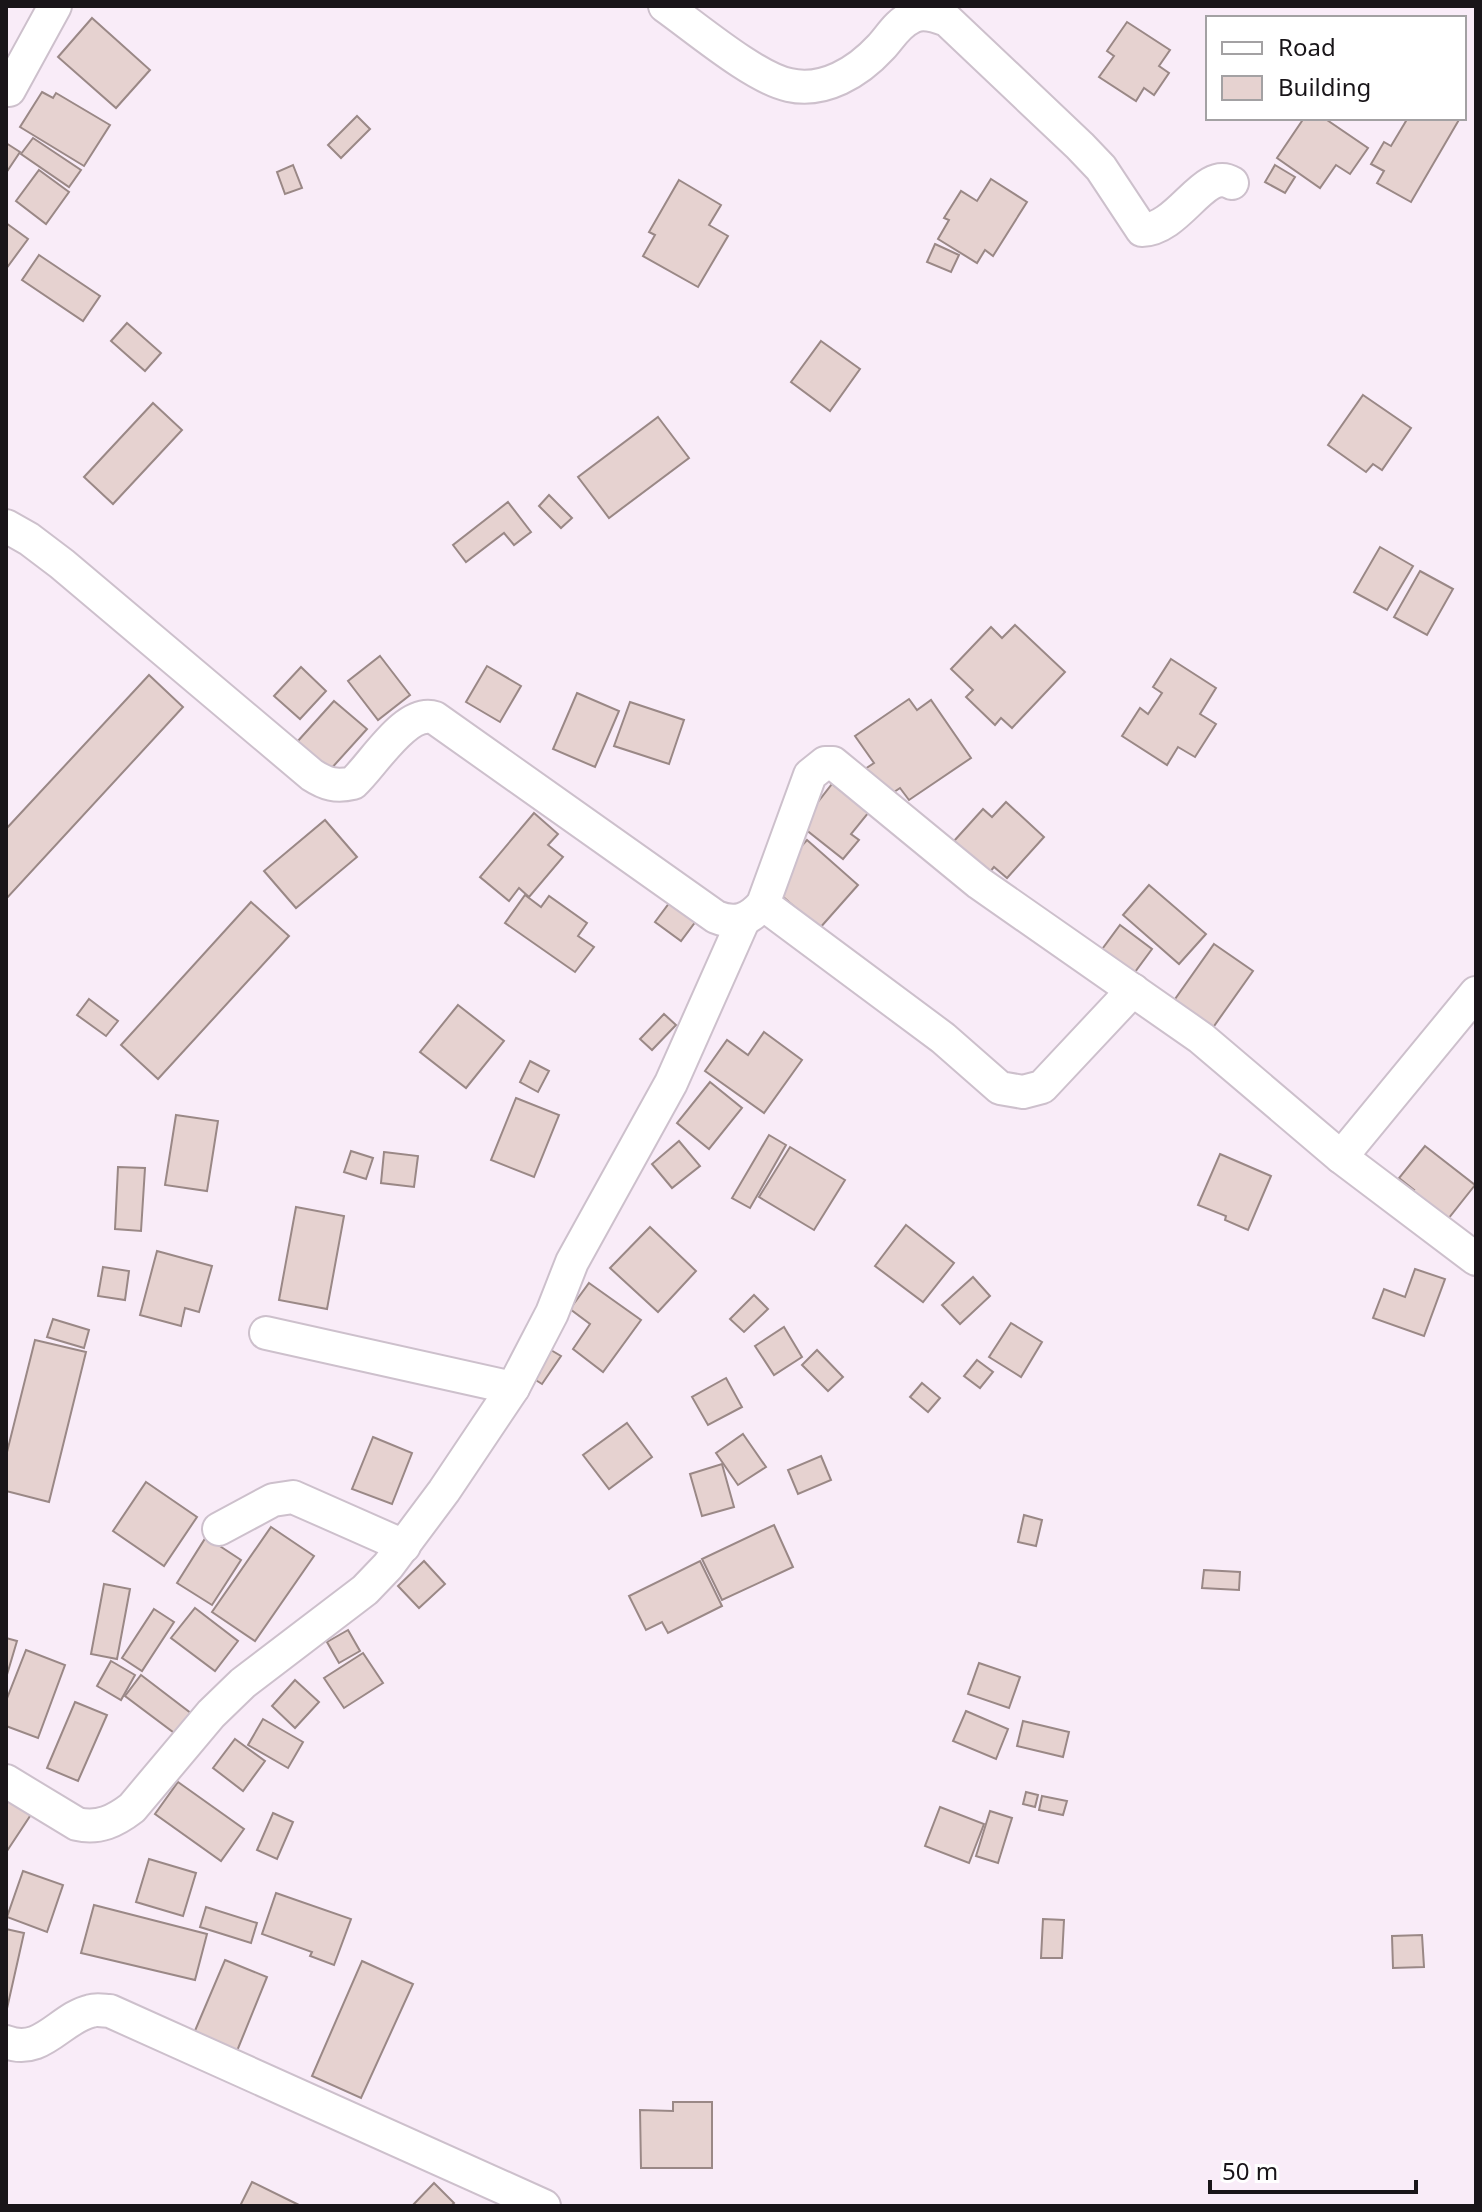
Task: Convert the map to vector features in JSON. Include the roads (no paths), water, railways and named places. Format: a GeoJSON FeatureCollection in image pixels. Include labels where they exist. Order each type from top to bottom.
{"type":"FeatureCollection","features":[{"type":"Feature","properties":{"kind":"street"},"geometry":{"type":"LineString","coordinates":[[9,90],[55,6]]}},
{"type":"Feature","properties":{"kind":"street"},"geometry":{"type":"LineString","coordinates":[[665,6],[765,77],[788,85],[807,87],[824,85],[845,75],[879,49],[900,25],[914,15],[932,14],[947,20],[1080,146],[1101,168],[1142,230],[1154,230],[1170,220],[1216,179],[1224,178],[1232,183]]}},
{"type":"Feature","properties":{"kind":"street"},"geometry":{"type":"LineString","coordinates":[[6,526],[62,564],[325,783],[340,786],[353,783],[409,722],[427,715],[443,723],[716,917],[729,922],[753,912]]}},
{"type":"Feature","properties":{"kind":"street"},"geometry":{"type":"LineString","coordinates":[[6,1781],[77,1824],[97,1826],[118,1819],[132,1808],[211,1714],[243,1683],[365,1590],[404,1546],[513,1388],[552,1313],[572,1262],[671,1083],[753,912],[810,775],[825,763],[833,763],[979,883],[1201,1038],[1341,1157],[1476,1259]]}},
{"type":"Feature","properties":{"kind":"street"},"geometry":{"type":"LineString","coordinates":[[753,912],[943,1038],[1000,1088],[1023,1092],[1042,1087],[1133,990]]}},
{"type":"Feature","properties":{"kind":"street"},"geometry":{"type":"LineString","coordinates":[[1341,1157],[1476,993]]}},
{"type":"Feature","properties":{"kind":"street"},"geometry":{"type":"LineString","coordinates":[[266,1333],[513,1388]]}},
{"type":"Feature","properties":{"kind":"street"},"geometry":{"type":"LineString","coordinates":[[219,1529],[273,1500],[293,1497],[404,1546]]}},
{"type":"Feature","properties":{"kind":"street"},"geometry":{"type":"LineString","coordinates":[[6,2042],[17,2046],[31,2044],[92,2010],[110,2011],[544,2206]]}}]}
